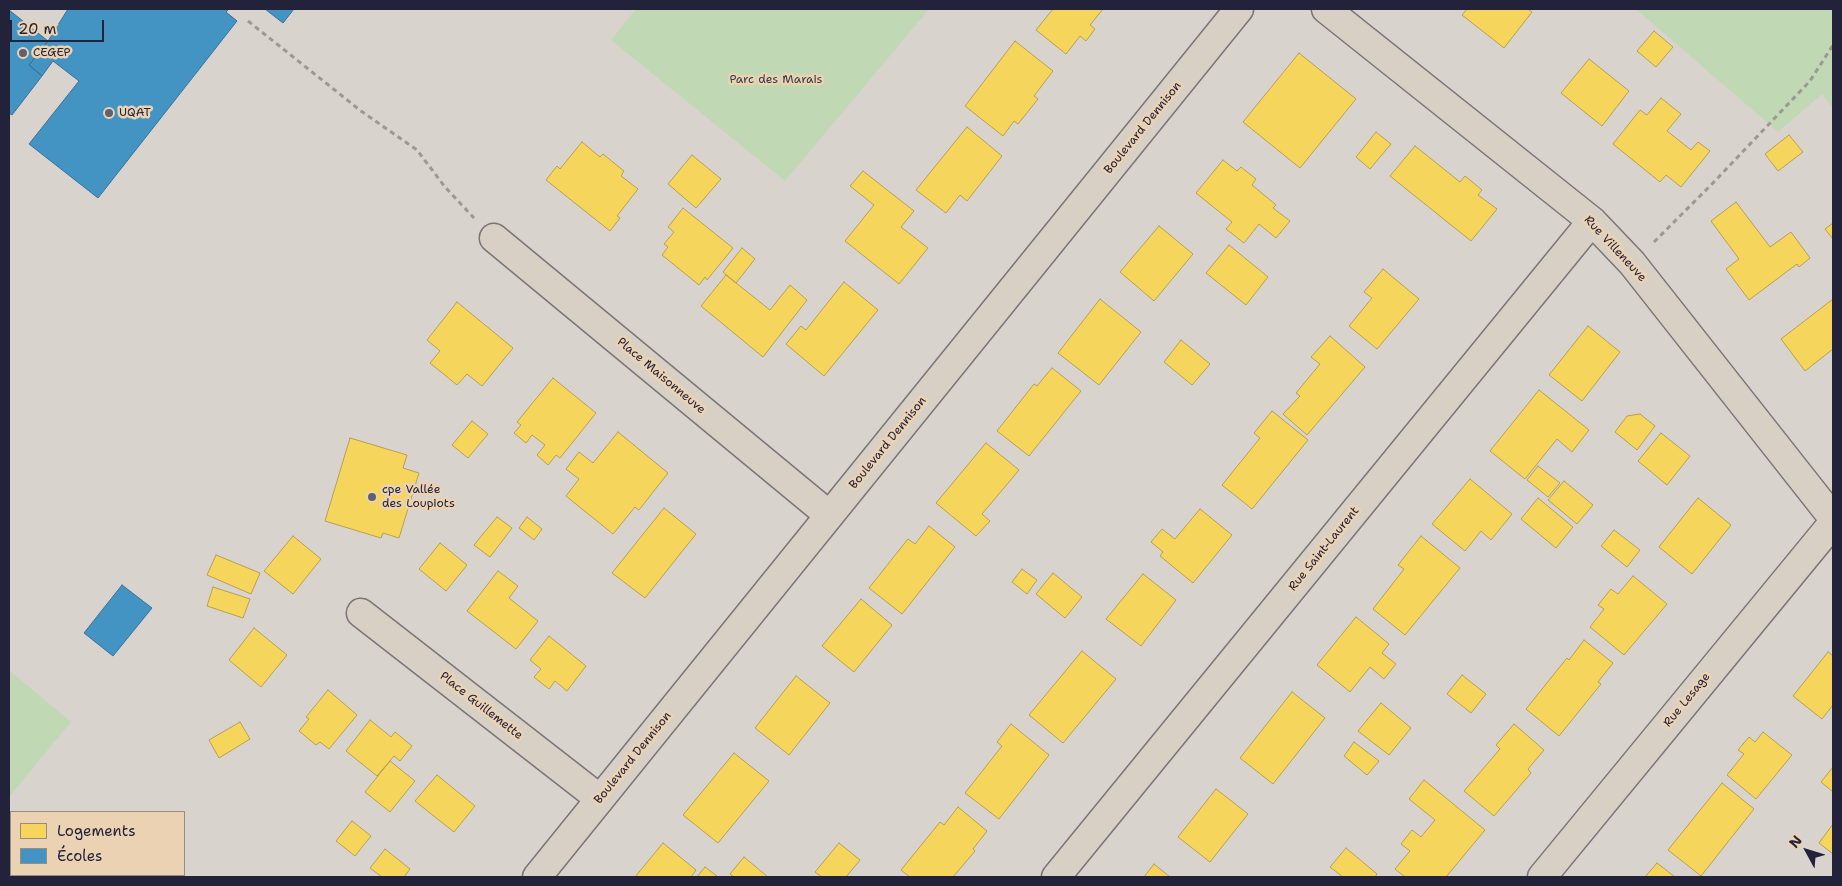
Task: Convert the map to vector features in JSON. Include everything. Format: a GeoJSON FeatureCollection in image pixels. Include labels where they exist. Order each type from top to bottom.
{"type":"FeatureCollection","features":[{"type":"Feature","properties":{"kind":"street","name":"Boulevard Dennison"},"geometry":{"type":"LineString","coordinates":[[537,877],[1239,9]]}},
{"type":"Feature","properties":{"kind":"street","name":"Rue Villeneuve"},"geometry":{"type":"LineString","coordinates":[[1326,9],[1592,221],[1632,264],[1833,518]]}},
{"type":"Feature","properties":{"kind":"street","name":"Rue Saint-Laurent"},"geometry":{"type":"LineString","coordinates":[[1056,877],[1592,221]]}},
{"type":"Feature","properties":{"kind":"street","name":"Place Maisonneuve"},"geometry":{"type":"LineString","coordinates":[[494,238],[829,515]]}},
{"type":"Feature","properties":{"kind":"street","name":"Rue Lesage"},"geometry":{"type":"LineString","coordinates":[[1542,877],[1833,523]]}},
{"type":"Feature","properties":{"kind":"street","name":"Place Guillemette"},"geometry":{"type":"LineString","coordinates":[[361,613],[600,799]]}},
{"type":"Feature","properties":{"kind":"path"},"geometry":{"type":"LineString","coordinates":[[248,21],[361,111],[417,150],[445,187],[494,238]]}},
{"type":"Feature","properties":{"kind":"path"},"geometry":{"type":"LineString","coordinates":[[1632,264],[1712,184],[1810,81],[1833,45]]}},
{"type":"Feature","properties":{"kind":"green space","name":"Parc des Marais"},"geometry":{"type":"Polygon","coordinates":[[[636,9],[929,9],[785,181],[611,40],[636,9]]]}},
{"type":"Feature","properties":{"kind":"green space"},"geometry":{"type":"Polygon","coordinates":[[[1636,9],[1833,9],[1833,108],[1822,94],[1778,132],[1636,9]]]}},
{"type":"Feature","properties":{"kind":"green space"},"geometry":{"type":"Polygon","coordinates":[[[9,670],[71,722],[9,797],[9,670]]]}},
{"type":"Feature","properties":{"kind":"building: Logements"},"geometry":{"type":"Polygon","coordinates":[[[1053,9],[1103,9],[1090,25],[1095,29],[1086,41],[1080,36],[1066,54],[1036,30],[1053,9]]]}},
{"type":"Feature","properties":{"kind":"building: Logements"},"geometry":{"type":"Polygon","coordinates":[[[1467,9],[1528,9],[1532,12],[1504,48],[1462,15],[1467,9]]]}},
{"type":"Feature","properties":{"kind":"building: Logements"},"geometry":{"type":"Polygon","coordinates":[[[1654,31],[1673,47],[1656,67],[1637,51],[1654,31]]]}},
{"type":"Feature","properties":{"kind":"building: Logements"},"geometry":{"type":"Polygon","coordinates":[[[1015,41],[1053,71],[1034,96],[1038,99],[1018,124],[1014,121],[1003,136],[965,106],[1015,41]]]}},
{"type":"Feature","properties":{"kind":"building: Logements"},"geometry":{"type":"Polygon","coordinates":[[[1299,53],[1356,99],[1300,168],[1243,122],[1299,53]]]}},
{"type":"Feature","properties":{"kind":"building: Logements"},"geometry":{"type":"Polygon","coordinates":[[[1589,59],[1629,91],[1602,126],[1561,93],[1589,59]]]}},
{"type":"Feature","properties":{"kind":"building: Logements"},"geometry":{"type":"Polygon","coordinates":[[[1661,98],[1681,114],[1667,131],[1691,150],[1698,142],[1710,151],[1681,187],[1666,175],[1660,182],[1613,144],[1640,110],[1647,115],[1661,98]]]}},
{"type":"Feature","properties":{"kind":"building: Logements"},"geometry":{"type":"Polygon","coordinates":[[[967,127],[1002,156],[967,201],[960,195],[946,213],[916,190],[967,127]]]}},
{"type":"Feature","properties":{"kind":"building: Logements"},"geometry":{"type":"Polygon","coordinates":[[[1376,132],[1391,144],[1370,169],[1356,157],[1376,132]]]}},
{"type":"Feature","properties":{"kind":"building: Logements"},"geometry":{"type":"Polygon","coordinates":[[[1789,135],[1803,152],[1778,171],[1765,154],[1789,135]]]}},
{"type":"Feature","properties":{"kind":"building: Logements"},"geometry":{"type":"Polygon","coordinates":[[[582,142],[600,157],[603,154],[624,171],[621,176],[638,189],[617,216],[620,218],[610,231],[546,180],[557,166],[560,169],[582,142]]]}},
{"type":"Feature","properties":{"kind":"building: Logements"},"geometry":{"type":"Polygon","coordinates":[[[1415,146],[1460,182],[1465,176],[1482,190],[1478,195],[1497,209],[1471,241],[1390,176],[1415,146]]]}},
{"type":"Feature","properties":{"kind":"building: Logements"},"geometry":{"type":"Polygon","coordinates":[[[692,155],[721,179],[696,208],[668,184],[692,155]]]}},
{"type":"Feature","properties":{"kind":"building: Logements"},"geometry":{"type":"Polygon","coordinates":[[[1223,160],[1237,171],[1241,167],[1256,179],[1252,185],[1276,205],[1273,208],[1290,221],[1276,238],[1259,224],[1244,243],[1226,229],[1232,222],[1196,193],[1223,160]]]}},
{"type":"Feature","properties":{"kind":"building: Logements"},"geometry":{"type":"Polygon","coordinates":[[[863,171],[914,211],[901,227],[928,248],[899,284],[845,241],[874,205],[850,186],[863,171]]]}},
{"type":"Feature","properties":{"kind":"building: Logements"},"geometry":{"type":"Polygon","coordinates":[[[1736,202],[1770,247],[1791,232],[1810,258],[1799,267],[1797,264],[1749,300],[1726,269],[1739,259],[1711,221],[1736,202]]]}},
{"type":"Feature","properties":{"kind":"building: Logements"},"geometry":{"type":"Polygon","coordinates":[[[683,208],[733,248],[707,280],[705,277],[699,285],[662,255],[668,247],[664,244],[674,232],[668,227],[683,208]]]}},
{"type":"Feature","properties":{"kind":"building: Logements"},"geometry":{"type":"Polygon","coordinates":[[[1833,223],[1833,239],[1825,229],[1833,223]]]}},
{"type":"Feature","properties":{"kind":"building: Logements"},"geometry":{"type":"Polygon","coordinates":[[[1159,226],[1193,254],[1154,301],[1120,272],[1159,226]]]}},
{"type":"Feature","properties":{"kind":"building: Logements"},"geometry":{"type":"Polygon","coordinates":[[[1229,245],[1268,277],[1246,305],[1206,273],[1229,245]]]}},
{"type":"Feature","properties":{"kind":"building: Logements"},"geometry":{"type":"Polygon","coordinates":[[[742,248],[755,259],[736,283],[723,272],[742,248]]]}},
{"type":"Feature","properties":{"kind":"building: Logements"},"geometry":{"type":"Polygon","coordinates":[[[1383,269],[1419,299],[1377,349],[1349,326],[1372,298],[1364,292],[1383,269]]]}},
{"type":"Feature","properties":{"kind":"building: Logements"},"geometry":{"type":"Polygon","coordinates":[[[726,275],[770,310],[790,285],[807,300],[763,357],[701,306],[726,275]]]}},
{"type":"Feature","properties":{"kind":"building: Logements"},"geometry":{"type":"Polygon","coordinates":[[[844,282],[878,310],[824,376],[786,344],[801,326],[806,330],[844,282]]]}},
{"type":"Feature","properties":{"kind":"building: Logements"},"geometry":{"type":"Polygon","coordinates":[[[1100,299],[1141,332],[1099,385],[1058,353],[1100,299]]]}},
{"type":"Feature","properties":{"kind":"building: Logements"},"geometry":{"type":"Polygon","coordinates":[[[1833,299],[1833,349],[1805,371],[1781,339],[1833,299]]]}},
{"type":"Feature","properties":{"kind":"building: Logements"},"geometry":{"type":"Polygon","coordinates":[[[457,302],[513,348],[482,386],[467,374],[457,385],[430,363],[440,351],[427,340],[457,302]]]}},
{"type":"Feature","properties":{"kind":"building: Logements"},"geometry":{"type":"Polygon","coordinates":[[[1588,326],[1620,352],[1582,401],[1549,375],[1588,326]]]}},
{"type":"Feature","properties":{"kind":"building: Logements"},"geometry":{"type":"Polygon","coordinates":[[[1330,336],[1365,367],[1307,435],[1283,414],[1300,396],[1296,393],[1320,364],[1311,357],[1330,336]]]}},
{"type":"Feature","properties":{"kind":"building: Logements"},"geometry":{"type":"Polygon","coordinates":[[[1181,340],[1210,364],[1192,385],[1164,362],[1181,340]]]}},
{"type":"Feature","properties":{"kind":"building: Logements"},"geometry":{"type":"Polygon","coordinates":[[[1052,368],[1081,391],[1029,456],[997,431],[1034,384],[1037,386],[1052,368]]]}},
{"type":"Feature","properties":{"kind":"building: Logements"},"geometry":{"type":"Polygon","coordinates":[[[553,378],[596,413],[560,458],[556,455],[548,465],[537,455],[545,445],[532,435],[526,443],[514,433],[521,425],[517,422],[553,378]]]}},
{"type":"Feature","properties":{"kind":"building: Logements"},"geometry":{"type":"Polygon","coordinates":[[[1539,390],[1589,430],[1572,452],[1557,439],[1525,479],[1490,451],[1539,390]]]}},
{"type":"Feature","properties":{"kind":"building: Logements"},"geometry":{"type":"Polygon","coordinates":[[[1272,411],[1308,440],[1252,509],[1222,485],[1260,438],[1254,433],[1272,411]]]}},
{"type":"Feature","properties":{"kind":"building: Logements"},"geometry":{"type":"Polygon","coordinates":[[[1640,414],[1655,426],[1637,450],[1615,432],[1627,416],[1640,414]]]}},
{"type":"Feature","properties":{"kind":"building: Logements"},"geometry":{"type":"Polygon","coordinates":[[[472,421],[488,434],[468,458],[452,445],[472,421]]]}},
{"type":"Feature","properties":{"kind":"building: Logements"},"geometry":{"type":"Polygon","coordinates":[[[618,432],[668,473],[639,510],[635,507],[613,534],[566,496],[579,479],[566,469],[579,452],[593,463],[618,432]]]}},
{"type":"Feature","properties":{"kind":"building: Logements"},"geometry":{"type":"Polygon","coordinates":[[[1661,433],[1690,456],[1667,485],[1638,461],[1661,433]]]}},
{"type":"Feature","properties":{"kind":"building: Logements","name":"cpe Vallée des Loupiots"},"geometry":{"type":"Polygon","coordinates":[[[350,438],[407,455],[403,468],[419,473],[399,538],[383,533],[381,538],[325,521],[350,438]]]}},
{"type":"Feature","properties":{"kind":"building: Logements"},"geometry":{"type":"Polygon","coordinates":[[[986,443],[1019,470],[982,514],[990,521],[976,536],[936,503],[986,443]]]}},
{"type":"Feature","properties":{"kind":"building: Logements"},"geometry":{"type":"Polygon","coordinates":[[[1538,466],[1560,483],[1548,497],[1527,480],[1538,466]]]}},
{"type":"Feature","properties":{"kind":"building: Logements"},"geometry":{"type":"Polygon","coordinates":[[[1470,479],[1512,514],[1491,540],[1481,531],[1465,551],[1432,524],[1470,479]]]}},
{"type":"Feature","properties":{"kind":"building: Logements"},"geometry":{"type":"Polygon","coordinates":[[[1564,481],[1593,505],[1577,524],[1548,500],[1564,481]]]}},
{"type":"Feature","properties":{"kind":"building: Logements"},"geometry":{"type":"Polygon","coordinates":[[[1538,498],[1573,527],[1556,548],[1521,519],[1538,498]]]}},
{"type":"Feature","properties":{"kind":"building: Logements"},"geometry":{"type":"Polygon","coordinates":[[[1698,498],[1731,525],[1692,574],[1659,547],[1698,498]]]}},
{"type":"Feature","properties":{"kind":"building: Logements"},"geometry":{"type":"Polygon","coordinates":[[[664,508],[696,534],[645,598],[612,573],[664,508]]]}},
{"type":"Feature","properties":{"kind":"building: Logements"},"geometry":{"type":"Polygon","coordinates":[[[1200,509],[1232,535],[1193,583],[1160,556],[1163,552],[1151,542],[1162,529],[1175,539],[1200,509]]]}},
{"type":"Feature","properties":{"kind":"building: Logements"},"geometry":{"type":"Polygon","coordinates":[[[497,517],[512,528],[490,557],[474,545],[497,517]]]}},
{"type":"Feature","properties":{"kind":"building: Logements"},"geometry":{"type":"Polygon","coordinates":[[[527,517],[542,529],[534,540],[519,528],[527,517]]]}},
{"type":"Feature","properties":{"kind":"building: Logements"},"geometry":{"type":"Polygon","coordinates":[[[929,526],[955,547],[902,614],[869,588],[908,539],[915,544],[929,526]]]}},
{"type":"Feature","properties":{"kind":"building: Logements"},"geometry":{"type":"Polygon","coordinates":[[[1614,530],[1640,550],[1627,567],[1601,546],[1614,530]]]}},
{"type":"Feature","properties":{"kind":"building: Logements"},"geometry":{"type":"Polygon","coordinates":[[[293,536],[321,559],[293,594],[264,571],[293,536]]]}},
{"type":"Feature","properties":{"kind":"building: Logements"},"geometry":{"type":"Polygon","coordinates":[[[1421,536],[1460,568],[1405,635],[1373,609],[1404,569],[1398,565],[1421,536]]]}},
{"type":"Feature","properties":{"kind":"building: Logements"},"geometry":{"type":"Polygon","coordinates":[[[440,543],[467,565],[446,591],[419,569],[440,543]]]}},
{"type":"Feature","properties":{"kind":"building: Logements"},"geometry":{"type":"Polygon","coordinates":[[[216,555],[260,573],[251,594],[207,575],[216,555]]]}},
{"type":"Feature","properties":{"kind":"building: Logements"},"geometry":{"type":"Polygon","coordinates":[[[1022,569],[1037,580],[1027,594],[1012,582],[1022,569]]]}},
{"type":"Feature","properties":{"kind":"building: Logements"},"geometry":{"type":"Polygon","coordinates":[[[498,571],[518,586],[509,598],[538,621],[516,649],[467,611],[498,571]]]}},
{"type":"Feature","properties":{"kind":"building: Logements"},"geometry":{"type":"Polygon","coordinates":[[[1053,573],[1082,597],[1065,618],[1036,594],[1053,573]]]}},
{"type":"Feature","properties":{"kind":"building: Logements"},"geometry":{"type":"Polygon","coordinates":[[[1143,574],[1176,600],[1141,646],[1106,619],[1143,574]]]}},
{"type":"Feature","properties":{"kind":"building: Logements"},"geometry":{"type":"Polygon","coordinates":[[[1633,576],[1667,604],[1624,655],[1590,627],[1604,609],[1598,605],[1611,589],[1618,594],[1633,576]]]}},
{"type":"Feature","properties":{"kind":"building: Logements"},"geometry":{"type":"Polygon","coordinates":[[[213,587],[250,599],[243,618],[207,606],[213,587]]]}},
{"type":"Feature","properties":{"kind":"building: Logements"},"geometry":{"type":"Polygon","coordinates":[[[861,599],[892,625],[854,672],[822,646],[861,599]]]}},
{"type":"Feature","properties":{"kind":"building: Logements"},"geometry":{"type":"Polygon","coordinates":[[[1356,617],[1389,644],[1382,653],[1396,664],[1384,679],[1370,667],[1350,692],[1317,665],[1356,617]]]}},
{"type":"Feature","properties":{"kind":"building: Logements"},"geometry":{"type":"Polygon","coordinates":[[[254,628],[287,655],[261,687],[229,660],[254,628]]]}},
{"type":"Feature","properties":{"kind":"building: Logements"},"geometry":{"type":"Polygon","coordinates":[[[549,636],[586,666],[567,691],[555,681],[549,689],[534,677],[541,669],[530,660],[549,636]]]}},
{"type":"Feature","properties":{"kind":"building: Logements"},"geometry":{"type":"Polygon","coordinates":[[[1584,640],[1613,663],[1598,682],[1601,684],[1559,736],[1526,709],[1584,640]]]}},
{"type":"Feature","properties":{"kind":"building: Logements"},"geometry":{"type":"Polygon","coordinates":[[[1082,651],[1116,679],[1063,743],[1029,715],[1082,651]]]}},
{"type":"Feature","properties":{"kind":"building: Logements"},"geometry":{"type":"Polygon","coordinates":[[[1828,652],[1833,656],[1833,705],[1822,719],[1793,696],[1828,652]]]}},
{"type":"Feature","properties":{"kind":"building: Logements"},"geometry":{"type":"Polygon","coordinates":[[[1462,675],[1486,694],[1471,713],[1447,694],[1462,675]]]}},
{"type":"Feature","properties":{"kind":"building: Logements"},"geometry":{"type":"Polygon","coordinates":[[[796,676],[830,703],[789,755],[755,728],[796,676]]]}},
{"type":"Feature","properties":{"kind":"building: Logements"},"geometry":{"type":"Polygon","coordinates":[[[328,690],[357,715],[329,749],[320,742],[316,745],[299,731],[309,719],[306,717],[328,690]]]}},
{"type":"Feature","properties":{"kind":"building: Logements"},"geometry":{"type":"Polygon","coordinates":[[[1292,692],[1325,718],[1273,784],[1240,758],[1292,692]]]}},
{"type":"Feature","properties":{"kind":"building: Logements"},"geometry":{"type":"Polygon","coordinates":[[[1381,703],[1411,728],[1389,755],[1358,731],[1381,703]]]}},
{"type":"Feature","properties":{"kind":"building: Logements"},"geometry":{"type":"Polygon","coordinates":[[[370,720],[391,737],[395,732],[412,746],[400,761],[394,756],[377,776],[346,751],[370,720]]]}},
{"type":"Feature","properties":{"kind":"building: Logements"},"geometry":{"type":"Polygon","coordinates":[[[240,722],[250,739],[219,758],[209,740],[240,722]]]}},
{"type":"Feature","properties":{"kind":"building: Logements"},"geometry":{"type":"Polygon","coordinates":[[[1011,724],[1049,755],[999,819],[965,793],[1002,746],[997,742],[1011,724]]]}},
{"type":"Feature","properties":{"kind":"building: Logements"},"geometry":{"type":"Polygon","coordinates":[[[1514,724],[1544,750],[1528,769],[1531,773],[1494,816],[1464,791],[1500,749],[1496,745],[1514,724]]]}},
{"type":"Feature","properties":{"kind":"building: Logements"},"geometry":{"type":"Polygon","coordinates":[[[1763,732],[1792,755],[1756,799],[1727,775],[1744,754],[1738,750],[1749,737],[1755,742],[1763,732]]]}},
{"type":"Feature","properties":{"kind":"building: Logements"},"geometry":{"type":"Polygon","coordinates":[[[1354,742],[1379,761],[1367,775],[1344,756],[1354,742]]]}},
{"type":"Feature","properties":{"kind":"building: Logements"},"geometry":{"type":"Polygon","coordinates":[[[734,753],[769,781],[718,843],[683,815],[734,753]]]}},
{"type":"Feature","properties":{"kind":"building: Logements"},"geometry":{"type":"Polygon","coordinates":[[[390,761],[415,781],[390,812],[365,792],[390,761]]]}},
{"type":"Feature","properties":{"kind":"building: Logements"},"geometry":{"type":"Polygon","coordinates":[[[1833,767],[1833,792],[1821,782],[1833,767]]]}},
{"type":"Feature","properties":{"kind":"building: Logements"},"geometry":{"type":"Polygon","coordinates":[[[437,775],[475,806],[454,832],[415,801],[437,775]]]}},
{"type":"Feature","properties":{"kind":"building: Logements"},"geometry":{"type":"Polygon","coordinates":[[[1424,780],[1485,830],[1446,877],[1405,877],[1395,869],[1410,851],[1401,844],[1412,830],[1421,837],[1435,820],[1409,799],[1424,780]]]}},
{"type":"Feature","properties":{"kind":"building: Logements"},"geometry":{"type":"Polygon","coordinates":[[[1722,783],[1754,809],[1701,876],[1668,850],[1722,783]]]}},
{"type":"Feature","properties":{"kind":"building: Logements"},"geometry":{"type":"Polygon","coordinates":[[[1216,789],[1248,814],[1210,862],[1178,837],[1216,789]]]}},
{"type":"Feature","properties":{"kind":"building: Logements"},"geometry":{"type":"Polygon","coordinates":[[[958,807],[987,831],[973,849],[975,851],[953,877],[910,877],[901,870],[940,822],[944,825],[958,807]]]}},
{"type":"Feature","properties":{"kind":"building: Logements"},"geometry":{"type":"Polygon","coordinates":[[[352,821],[371,836],[355,856],[336,841],[352,821]]]}},
{"type":"Feature","properties":{"kind":"building: Logements"},"geometry":{"type":"Polygon","coordinates":[[[1833,824],[1833,854],[1819,843],[1833,824]]]}},
{"type":"Feature","properties":{"kind":"building: Logements"},"geometry":{"type":"Polygon","coordinates":[[[663,843],[696,870],[691,877],[635,877],[663,843]]]}},
{"type":"Feature","properties":{"kind":"building: Logements"},"geometry":{"type":"Polygon","coordinates":[[[839,843],[860,860],[846,877],[822,877],[815,872],[839,843]]]}},
{"type":"Feature","properties":{"kind":"building: Logements"},"geometry":{"type":"Polygon","coordinates":[[[1346,848],[1377,874],[1375,877],[1343,877],[1330,867],[1346,848]]]}},
{"type":"Feature","properties":{"kind":"building: Logements"},"geometry":{"type":"Polygon","coordinates":[[[385,849],[410,869],[404,877],[382,877],[370,868],[385,849]]]}},
{"type":"Feature","properties":{"kind":"building: Logements"},"geometry":{"type":"Polygon","coordinates":[[[744,857],[768,877],[734,877],[730,874],[744,857]]]}},
{"type":"Feature","properties":{"kind":"building: Logements"},"geometry":{"type":"Polygon","coordinates":[[[1657,863],[1675,877],[1645,877],[1657,863]]]}},
{"type":"Feature","properties":{"kind":"building: Logements"},"geometry":{"type":"Polygon","coordinates":[[[1154,864],[1170,877],[1144,877],[1154,864]]]}},
{"type":"Feature","properties":{"kind":"building: Logements"},"geometry":{"type":"Polygon","coordinates":[[[705,867],[717,876],[697,877],[705,867]]]}},
{"type":"Feature","properties":{"kind":"building: Écoles","name":"UQAT"},"geometry":{"type":"Polygon","coordinates":[[[68,9],[229,9],[226,12],[237,21],[98,198],[29,144],[79,81],[53,61],[42,76],[29,65],[48,41],[68,9]]]}},
{"type":"Feature","properties":{"kind":"building: Écoles"},"geometry":{"type":"Polygon","coordinates":[[[265,9],[294,9],[283,23],[265,9]]]}},
{"type":"Feature","properties":{"kind":"building: Écoles","name":"CEGEP"},"geometry":{"type":"Polygon","coordinates":[[[9,10],[48,41],[29,65],[42,76],[12,115],[9,113],[9,10]]]}},
{"type":"Feature","properties":{"kind":"building: Écoles"},"geometry":{"type":"Polygon","coordinates":[[[122,585],[152,608],[113,656],[84,633],[122,585]]]}},
{"type":"Feature","properties":{"kind":"place","name":"CEGEP"},"geometry":{"type":"Point","coordinates":[23,53]}},
{"type":"Feature","properties":{"kind":"place","name":"UQAT"},"geometry":{"type":"Point","coordinates":[109,113]}},
{"type":"Feature","properties":{"kind":"place","name":"cpe Vallée des Loupiots"},"geometry":{"type":"Point","coordinates":[372,497]}}]}
